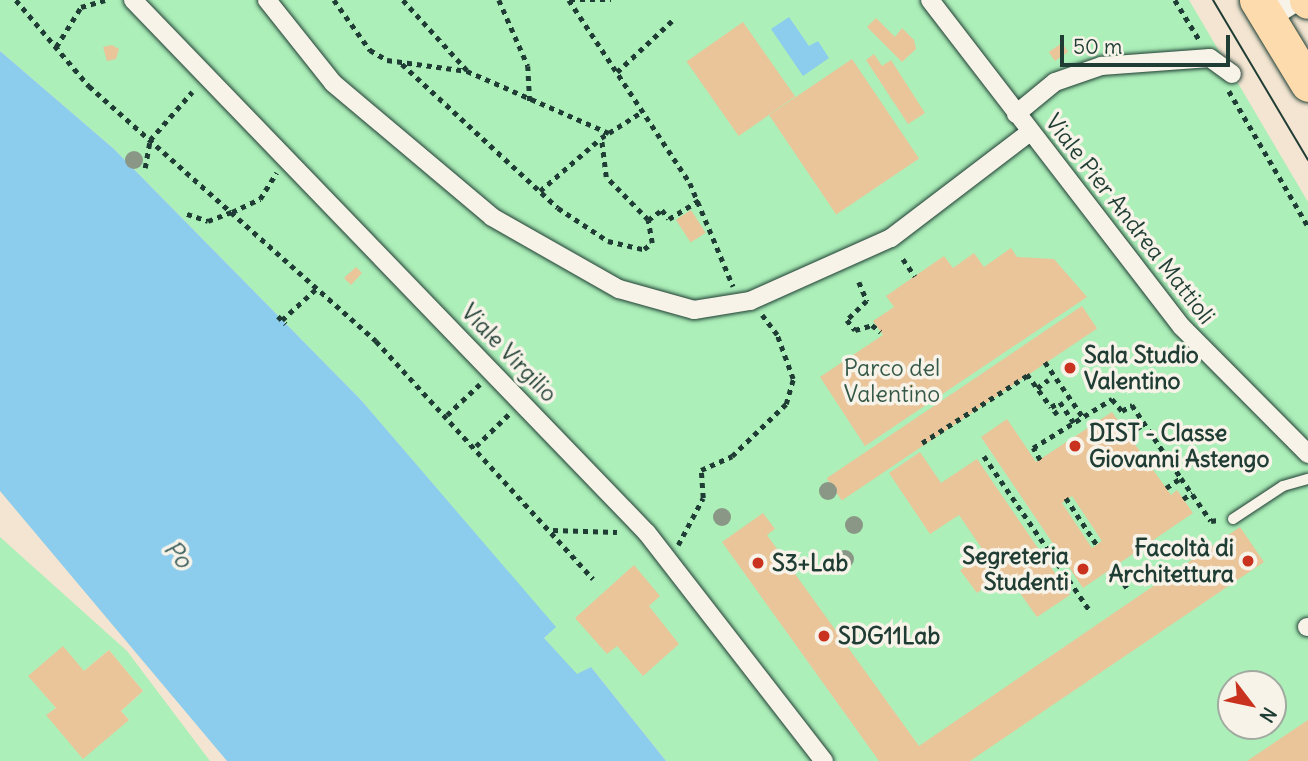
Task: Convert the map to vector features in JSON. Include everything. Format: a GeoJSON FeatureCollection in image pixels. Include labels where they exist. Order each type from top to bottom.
{"type":"FeatureCollection","features":[{"type":"Feature","properties":{"kind":"main road"},"geometry":{"type":"LineString","coordinates":[[1273,6],[1308,84]]}},
{"type":"Feature","properties":{"kind":"street"},"geometry":{"type":"LineString","coordinates":[[267,0],[333,83],[492,216],[619,289],[694,310],[744,303],[891,238],[1030,132]]}},
{"type":"Feature","properties":{"kind":"street","name":"Viale Pier Andrea Mattioli"},"geometry":{"type":"LineString","coordinates":[[930,0],[1182,327],[1308,454]]}},
{"type":"Feature","properties":{"kind":"street","name":"Viale Virgilio"},"geometry":{"type":"LineString","coordinates":[[137,2],[647,533],[824,761]]}},
{"type":"Feature","properties":{"kind":"street"},"geometry":{"type":"LineString","coordinates":[[1016,114],[1055,82],[1101,66],[1210,58],[1232,74]]}},
{"type":"Feature","properties":{"kind":"lane"},"geometry":{"type":"LineString","coordinates":[[1233,519],[1283,486],[1308,479]]}},
{"type":"Feature","properties":{"kind":"path"},"geometry":{"type":"LineString","coordinates":[[16,0],[56,48],[150,140],[317,288],[447,415],[593,579]]}},
{"type":"Feature","properties":{"kind":"path"},"geometry":{"type":"LineString","coordinates":[[56,48],[81,7],[105,0]]}},
{"type":"Feature","properties":{"kind":"path"},"geometry":{"type":"LineString","coordinates":[[334,0],[370,50],[402,64],[467,71],[530,102],[610,133]]}},
{"type":"Feature","properties":{"kind":"path"},"geometry":{"type":"LineString","coordinates":[[403,0],[467,71]]}},
{"type":"Feature","properties":{"kind":"path"},"geometry":{"type":"LineString","coordinates":[[499,0],[528,66],[530,102]]}},
{"type":"Feature","properties":{"kind":"path"},"geometry":{"type":"LineString","coordinates":[[569,0],[699,200],[744,303],[777,335],[793,379],[786,404],[732,456],[701,470],[703,498],[692,525],[665,558]]}},
{"type":"Feature","properties":{"kind":"path"},"geometry":{"type":"LineString","coordinates":[[569,0],[611,0]]}},
{"type":"Feature","properties":{"kind":"path"},"geometry":{"type":"LineString","coordinates":[[1175,0],[1308,226]]}},
{"type":"Feature","properties":{"kind":"path"},"geometry":{"type":"LineString","coordinates":[[617,72],[675,18]]}},
{"type":"Feature","properties":{"kind":"path"},"geometry":{"type":"LineString","coordinates":[[402,64],[540,191],[584,227],[630,247],[652,243],[648,220],[607,177],[601,138]]}},
{"type":"Feature","properties":{"kind":"path"},"geometry":{"type":"LineString","coordinates":[[145,168],[150,140],[192,92]]}},
{"type":"Feature","properties":{"kind":"path"},"geometry":{"type":"LineString","coordinates":[[540,191],[601,138],[643,111]]}},
{"type":"Feature","properties":{"kind":"path"},"geometry":{"type":"LineString","coordinates":[[187,214],[208,221],[260,199],[283,156]]}},
{"type":"Feature","properties":{"kind":"path"},"geometry":{"type":"LineString","coordinates":[[648,220],[662,210],[669,219],[699,200]]}},
{"type":"Feature","properties":{"kind":"path"},"geometry":{"type":"LineString","coordinates":[[903,259],[915,276]]}},
{"type":"Feature","properties":{"kind":"path"},"geometry":{"type":"LineString","coordinates":[[859,282],[867,301],[847,320],[855,330],[872,325],[881,332]]}},
{"type":"Feature","properties":{"kind":"path"},"geometry":{"type":"LineString","coordinates":[[282,320],[317,288]]}},
{"type":"Feature","properties":{"kind":"path"},"geometry":{"type":"LineString","coordinates":[[1045,362],[1083,417]]}},
{"type":"Feature","properties":{"kind":"path"},"geometry":{"type":"LineString","coordinates":[[447,415],[493,371]]}},
{"type":"Feature","properties":{"kind":"path"},"geometry":{"type":"LineString","coordinates":[[922,443],[1028,375],[1057,415]]}},
{"type":"Feature","properties":{"kind":"path"},"geometry":{"type":"LineString","coordinates":[[1037,388],[1048,380]]}},
{"type":"Feature","properties":{"kind":"path"},"geometry":{"type":"LineString","coordinates":[[1040,460],[1033,448],[1112,399],[1122,411],[1132,405],[1211,521],[1233,519]]}},
{"type":"Feature","properties":{"kind":"path"},"geometry":{"type":"LineString","coordinates":[[476,446],[522,402]]}},
{"type":"Feature","properties":{"kind":"path"},"geometry":{"type":"LineString","coordinates":[[1051,407],[1060,402],[1074,423]]}},
{"type":"Feature","properties":{"kind":"path"},"geometry":{"type":"LineString","coordinates":[[1128,434],[1144,424]]}},
{"type":"Feature","properties":{"kind":"path"},"geometry":{"type":"LineString","coordinates":[[984,456],[1091,612]]}},
{"type":"Feature","properties":{"kind":"path"},"geometry":{"type":"LineString","coordinates":[[1166,488],[1181,478]]}},
{"type":"Feature","properties":{"kind":"path"},"geometry":{"type":"LineString","coordinates":[[1183,499],[1192,493]]}},
{"type":"Feature","properties":{"kind":"path"},"geometry":{"type":"LineString","coordinates":[[1066,498],[1095,537],[1097,545]]}},
{"type":"Feature","properties":{"kind":"path"},"geometry":{"type":"LineString","coordinates":[[552,530],[647,533]]}},
{"type":"Feature","properties":{"kind":"path"},"geometry":{"type":"LineString","coordinates":[[1164,564],[1171,573]]}},
{"type":"Feature","properties":{"kind":"path"},"geometry":{"type":"LineString","coordinates":[[1113,567],[1127,588]]}},
{"type":"Feature","properties":{"kind":"green space","name":"Parco del Valentino"},"geometry":{"type":"Polygon","coordinates":[[[0,0],[1189,0],[1308,202],[1308,761],[666,761],[591,667],[577,675],[544,638],[555,627],[361,400],[114,149],[0,51],[0,0]]]}},
{"type":"Feature","properties":{"kind":"green space"},"geometry":{"type":"Polygon","coordinates":[[[0,537],[127,651],[210,761],[0,761],[0,537]],[[109,650],[84,671],[29,676],[56,708],[47,715],[128,719],[121,711],[143,691],[109,650]]]}},
{"type":"Feature","properties":{"kind":"water"},"geometry":{"type":"Polygon","coordinates":[[[789,17],[809,46],[818,41],[829,58],[803,76],[771,29],[789,17]]]}},
{"type":"Feature","properties":{"kind":"water","name":"Po"},"geometry":{"type":"Polygon","coordinates":[[[0,51],[114,149],[361,400],[556,627],[544,638],[577,674],[591,667],[666,761],[227,761],[0,491],[0,51]]]}},
{"type":"Feature","properties":{"kind":"building"},"geometry":{"type":"Polygon","coordinates":[[[876,18],[895,37],[902,28],[914,40],[916,49],[902,62],[867,27],[876,18]]]}},
{"type":"Feature","properties":{"kind":"building"},"geometry":{"type":"Polygon","coordinates":[[[743,22],[795,97],[739,136],[686,62],[743,22]]]}},
{"type":"Feature","properties":{"kind":"building"},"geometry":{"type":"Polygon","coordinates":[[[1062,43],[1068,52],[1055,61],[1049,52],[1062,43]]]}},
{"type":"Feature","properties":{"kind":"building"},"geometry":{"type":"Polygon","coordinates":[[[112,45],[119,49],[116,59],[107,61],[103,47],[112,45]]]}},
{"type":"Feature","properties":{"kind":"building"},"geometry":{"type":"Polygon","coordinates":[[[874,54],[882,66],[891,60],[925,113],[908,124],[866,60],[874,54]]]}},
{"type":"Feature","properties":{"kind":"building"},"geometry":{"type":"Polygon","coordinates":[[[852,59],[919,158],[836,214],[769,115],[852,59]]]}},
{"type":"Feature","properties":{"kind":"building"},"geometry":{"type":"Polygon","coordinates":[[[691,210],[706,233],[691,242],[676,220],[691,210]]]}},
{"type":"Feature","properties":{"kind":"building"},"geometry":{"type":"Polygon","coordinates":[[[1011,248],[1017,257],[1054,259],[1087,297],[865,446],[820,377],[883,335],[873,321],[894,307],[886,296],[944,256],[953,268],[974,253],[984,267],[1011,248]]]}},
{"type":"Feature","properties":{"kind":"building"},"geometry":{"type":"Polygon","coordinates":[[[356,267],[362,273],[351,285],[344,278],[356,267]]]}},
{"type":"Feature","properties":{"kind":"building"},"geometry":{"type":"Polygon","coordinates":[[[1082,306],[1097,328],[842,501],[827,478],[1082,306]]]}},
{"type":"Feature","properties":{"kind":"building"},"geometry":{"type":"Polygon","coordinates":[[[1112,412],[1171,495],[1177,490],[1193,513],[1083,588],[981,437],[1007,419],[1036,462],[1112,412]],[[1072,496],[1062,503],[1092,548],[1102,541],[1072,496]]]}},
{"type":"Feature","properties":{"kind":"building"},"geometry":{"type":"Polygon","coordinates":[[[920,452],[941,483],[977,459],[1070,595],[1037,617],[1015,586],[1007,590],[999,578],[977,593],[960,570],[985,553],[959,515],[930,534],[889,473],[920,452]]]}},
{"type":"Feature","properties":{"kind":"building"},"geometry":{"type":"Polygon","coordinates":[[[763,513],[775,529],[767,535],[919,746],[1240,527],[1264,562],[970,761],[879,761],[722,542],[763,513]]]}},
{"type":"Feature","properties":{"kind":"building"},"geometry":{"type":"Polygon","coordinates":[[[634,565],[660,596],[649,606],[679,644],[643,676],[617,646],[607,654],[575,618],[634,565]]]}},
{"type":"Feature","properties":{"kind":"building"},"geometry":{"type":"Polygon","coordinates":[[[63,646],[84,671],[109,650],[143,691],[121,711],[129,720],[83,759],[46,715],[56,708],[28,676],[63,646]]]}},
{"type":"Feature","properties":{"kind":"building"},"geometry":{"type":"Polygon","coordinates":[[[1308,720],[1308,761],[1247,761],[1278,740],[1287,740],[1287,734],[1308,720]]]}},
{"type":"Feature","properties":{"kind":"tram line"},"geometry":{"type":"LineString","coordinates":[[1213,0],[1308,160]]}},
{"type":"Feature","properties":{"kind":"place","name":"Sala Studio Valentino"},"geometry":{"type":"Point","coordinates":[1070,368]}},
{"type":"Feature","properties":{"kind":"place","name":"DIST - Classe Giovanni Astengo"},"geometry":{"type":"Point","coordinates":[1075,446]}},
{"type":"Feature","properties":{"kind":"place","name":"Facoltà di Architettura"},"geometry":{"type":"Point","coordinates":[1248,561]}},
{"type":"Feature","properties":{"kind":"place","name":"S3+Lab"},"geometry":{"type":"Point","coordinates":[758,563]}},
{"type":"Feature","properties":{"kind":"place","name":"Segreteria Studenti"},"geometry":{"type":"Point","coordinates":[1083,569]}},
{"type":"Feature","properties":{"kind":"place","name":"SDG11Lab"},"geometry":{"type":"Point","coordinates":[824,636]}}]}
